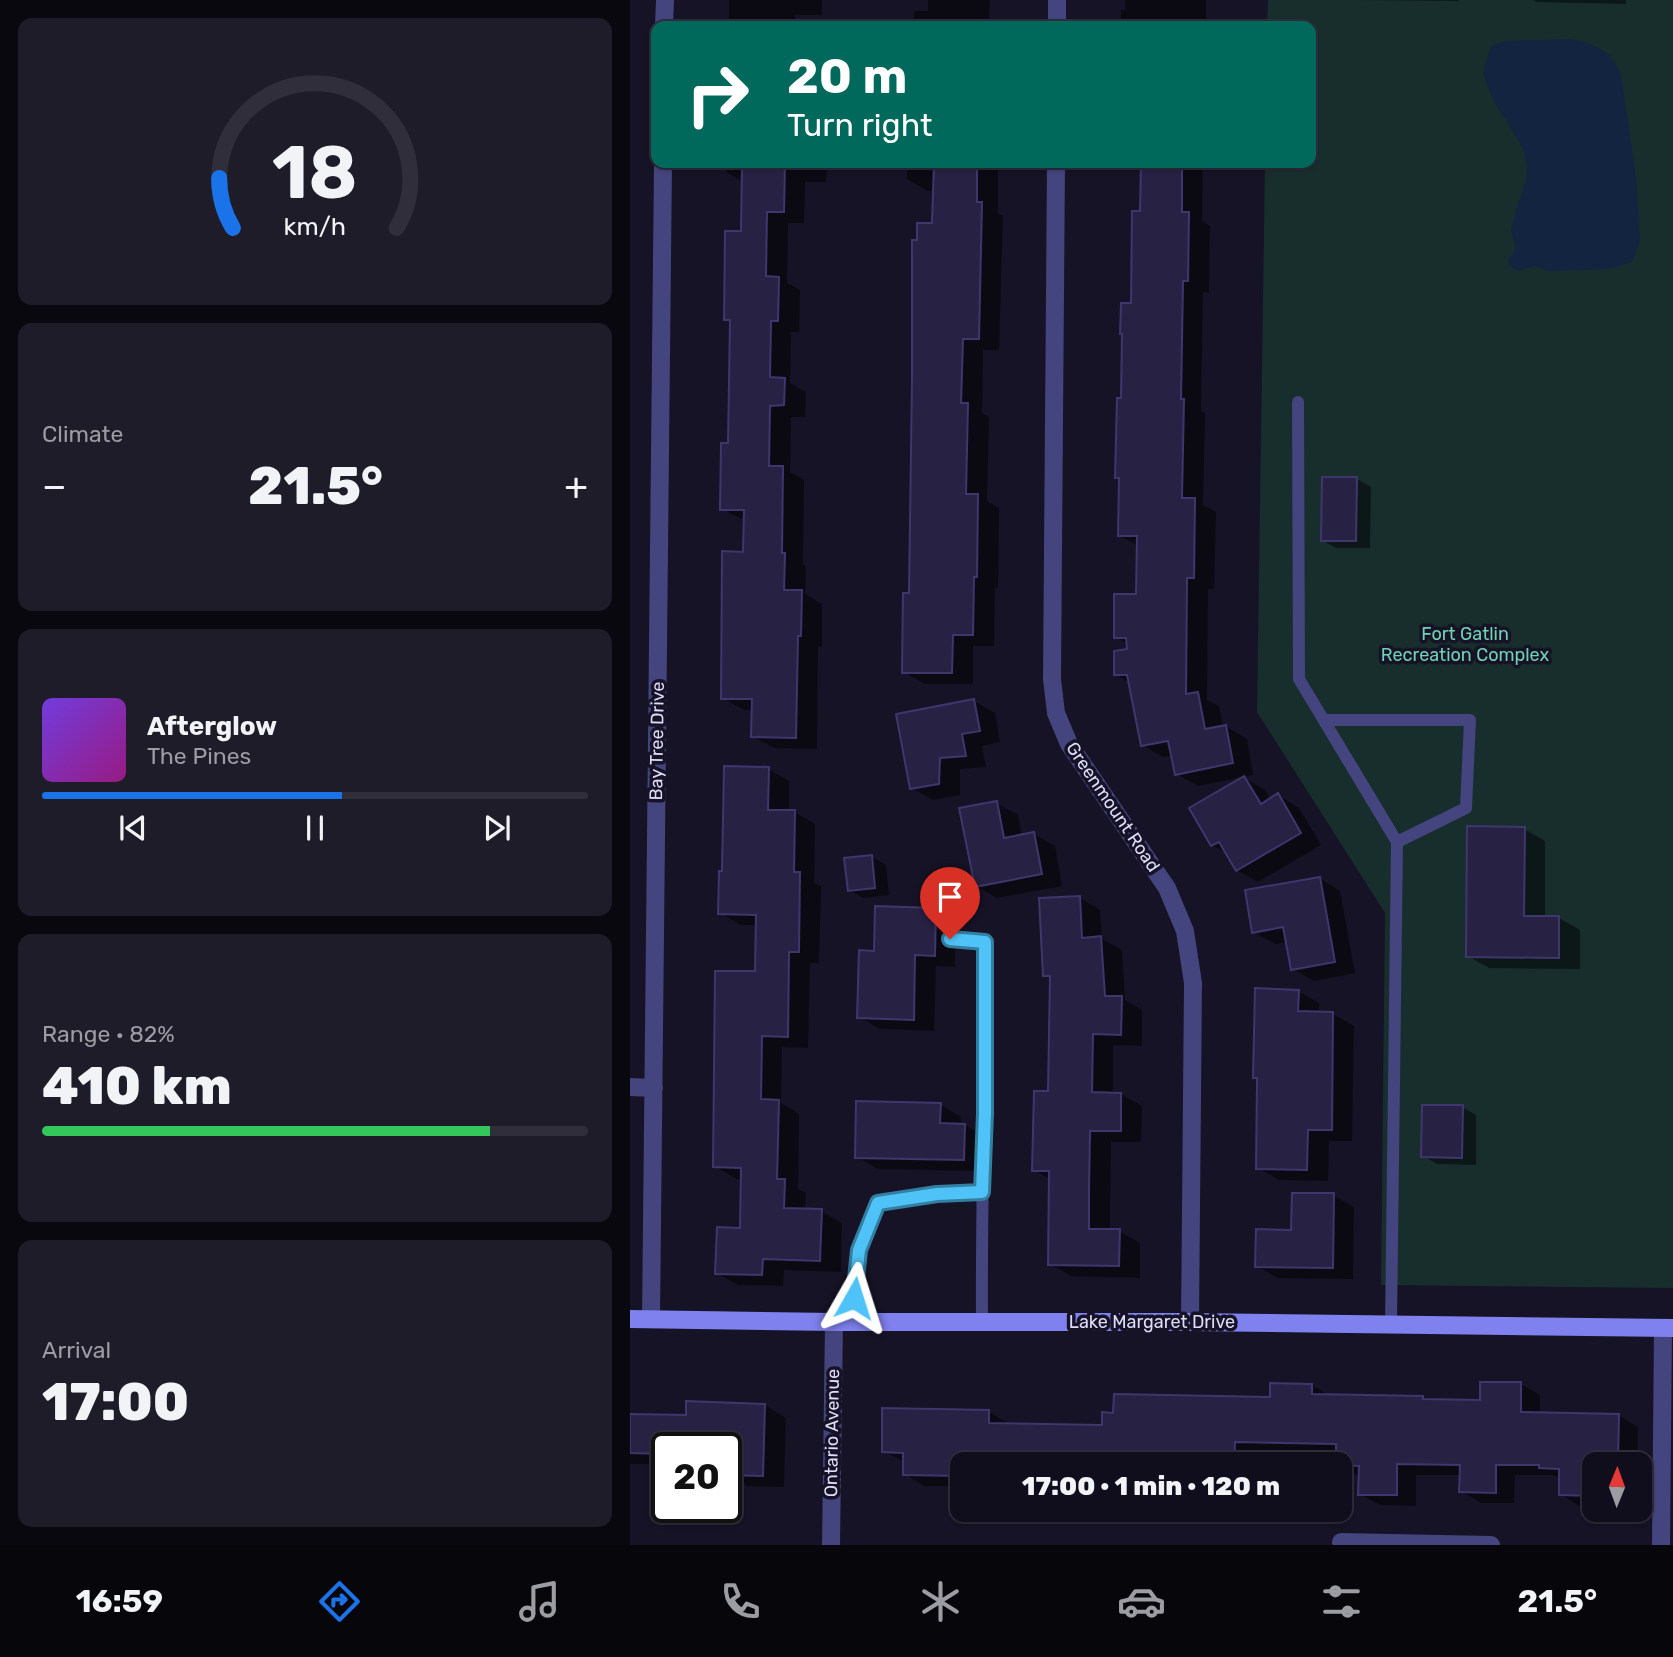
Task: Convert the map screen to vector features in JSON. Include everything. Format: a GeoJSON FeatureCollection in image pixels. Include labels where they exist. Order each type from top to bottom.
{"type":"FeatureCollection","features":[{"type":"Feature","properties":{"kind":"street"},"geometry":{"type":"LineString","coordinates":[[664,0],[664,21]]}},
{"type":"Feature","properties":{"kind":"street"},"geometry":{"type":"LineString","coordinates":[[1057,0],[1057,21]]}},
{"type":"Feature","properties":{"kind":"street","name":"Bay Tree Drive"},"geometry":{"type":"LineString","coordinates":[[651,1319],[663,168]]}},
{"type":"Feature","properties":{"kind":"street","name":"Greenmount Road"},"geometry":{"type":"LineString","coordinates":[[1056,168],[1052,679],[1056,713],[1069,744],[1167,888],[1185,931],[1193,983],[1190,1322]]}},
{"type":"Feature","properties":{"kind":"street"},"geometry":{"type":"LineString","coordinates":[[630,1087],[653,1088]]}},
{"type":"Feature","properties":{"kind":"street","name":"Lake Margaret Drive"},"geometry":{"type":"LineString","coordinates":[[630,1319],[1668,1328]]}},
{"type":"Feature","properties":{"kind":"street","name":"Ontario Avenue"},"geometry":{"type":"LineString","coordinates":[[831,1545],[843,1322]]}},
{"type":"Feature","properties":{"kind":"street"},"geometry":{"type":"LineString","coordinates":[[1661,1545],[1668,1328]]}},
{"type":"Feature","properties":{"kind":"street"},"geometry":{"type":"LineString","coordinates":[[1341,1542],[1491,1545]]}},
{"type":"Feature","properties":{"kind":"lane"},"geometry":{"type":"LineString","coordinates":[[1298,402],[1298,680],[1398,842],[1391,1325]]}},
{"type":"Feature","properties":{"kind":"lane"},"geometry":{"type":"LineString","coordinates":[[1324,720],[1470,720],[1466,808],[1398,842]]}},
{"type":"Feature","properties":{"kind":"lane"},"geometry":{"type":"LineString","coordinates":[[950,939],[985,942],[982,1321]]}},
{"type":"Feature","properties":{"kind":"lane"},"geometry":{"type":"LineString","coordinates":[[843,1322],[859,1250],[878,1203],[937,1194],[982,1192]]}},
{"type":"Feature","properties":{"kind":"green space","name":"Fort Gatlin Recreation Complex"},"geometry":{"type":"Polygon","coordinates":[[[1268,0],[1673,0],[1673,1288],[1381,1285],[1385,913],[1257,712],[1265,168],[1316,168],[1316,21],[1267,21],[1268,0]]]}},
{"type":"Feature","properties":{"kind":"water"},"geometry":{"type":"Polygon","coordinates":[[[1571,39],[1608,54],[1621,75],[1636,177],[1640,241],[1632,262],[1611,269],[1548,271],[1535,266],[1518,271],[1509,265],[1508,260],[1514,252],[1511,231],[1526,181],[1527,164],[1523,149],[1496,106],[1483,74],[1491,46],[1505,41],[1571,39]]]}},
{"type":"Feature","properties":{"kind":"building"},"geometry":{"type":"Polygon","coordinates":[[[742,168],[785,168],[784,212],[767,212],[766,276],[779,277],[778,321],[771,321],[770,377],[785,378],[784,405],[770,406],[769,466],[783,466],[784,590],[802,590],[801,636],[798,636],[796,738],[751,737],[752,699],[721,699],[722,551],[743,552],[744,510],[720,510],[721,443],[728,443],[730,320],[724,320],[725,231],[741,231],[742,168]]]}},
{"type":"Feature","properties":{"kind":"building"},"geometry":{"type":"Polygon","coordinates":[[[934,168],[977,168],[977,202],[982,202],[979,339],[963,339],[961,403],[968,403],[966,494],[978,494],[973,635],[953,635],[952,673],[902,673],[903,593],[909,593],[912,240],[917,240],[917,223],[932,223],[934,168]]]}},
{"type":"Feature","properties":{"kind":"building"},"geometry":{"type":"Polygon","coordinates":[[[1141,168],[1182,168],[1182,212],[1189,212],[1188,281],[1183,281],[1182,498],[1195,498],[1194,578],[1187,578],[1186,694],[1198,692],[1205,729],[1226,725],[1233,763],[1175,775],[1168,741],[1141,746],[1127,675],[1114,675],[1114,651],[1127,649],[1126,638],[1114,638],[1114,594],[1136,594],[1137,536],[1118,536],[1119,478],[1115,478],[1117,398],[1121,398],[1121,303],[1131,303],[1132,211],[1140,211],[1141,168]]]}},
{"type":"Feature","properties":{"kind":"building"},"geometry":{"type":"Polygon","coordinates":[[[1322,477],[1357,477],[1356,541],[1321,541],[1322,477]]]}},
{"type":"Feature","properties":{"kind":"building"},"geometry":{"type":"Polygon","coordinates":[[[974,699],[980,731],[962,734],[966,756],[940,758],[939,784],[910,789],[896,714],[974,699]]]}},
{"type":"Feature","properties":{"kind":"building"},"geometry":{"type":"Polygon","coordinates":[[[724,766],[769,767],[768,810],[795,810],[794,872],[800,872],[799,952],[789,952],[788,1037],[762,1036],[761,1099],[779,1100],[777,1179],[785,1179],[784,1208],[822,1209],[820,1261],[763,1259],[762,1275],[715,1274],[717,1227],[740,1228],[741,1168],[713,1167],[715,971],[755,971],[756,915],[718,914],[719,871],[722,871],[724,766]]]}},
{"type":"Feature","properties":{"kind":"building"},"geometry":{"type":"Polygon","coordinates":[[[1244,776],[1261,804],[1278,793],[1301,833],[1236,871],[1219,842],[1211,846],[1189,808],[1244,776]]]}},
{"type":"Feature","properties":{"kind":"building"},"geometry":{"type":"Polygon","coordinates":[[[997,801],[1004,838],[1034,832],[1042,874],[975,887],[959,808],[997,801]]]}},
{"type":"Feature","properties":{"kind":"building"},"geometry":{"type":"Polygon","coordinates":[[[1467,826],[1525,827],[1524,916],[1559,916],[1559,958],[1466,957],[1467,826]]]}},
{"type":"Feature","properties":{"kind":"building"},"geometry":{"type":"Polygon","coordinates":[[[872,855],[875,888],[848,891],[844,858],[872,855]]]}},
{"type":"Feature","properties":{"kind":"building"},"geometry":{"type":"Polygon","coordinates":[[[1320,877],[1335,962],[1291,970],[1283,927],[1252,933],[1245,890],[1320,877]]]}},
{"type":"Feature","properties":{"kind":"building"},"geometry":{"type":"Polygon","coordinates":[[[1080,896],[1082,938],[1101,936],[1105,996],[1122,996],[1121,1035],[1093,1034],[1092,1092],[1121,1093],[1121,1131],[1090,1131],[1089,1190],[1089,1229],[1120,1229],[1119,1266],[1048,1265],[1049,1171],[1032,1171],[1034,1091],[1048,1091],[1050,976],[1043,976],[1039,898],[1080,896]]]}},
{"type":"Feature","properties":{"kind":"building"},"geometry":{"type":"Polygon","coordinates":[[[875,906],[936,908],[935,956],[915,955],[914,1020],[857,1018],[859,950],[874,951],[875,906]]]}},
{"type":"Feature","properties":{"kind":"building"},"geometry":{"type":"Polygon","coordinates":[[[1255,988],[1299,990],[1298,1011],[1333,1012],[1332,1130],[1308,1130],[1307,1170],[1256,1169],[1257,1078],[1253,1078],[1255,988]]]}},
{"type":"Feature","properties":{"kind":"building"},"geometry":{"type":"Polygon","coordinates":[[[856,1101],[941,1103],[940,1123],[965,1124],[964,1160],[855,1158],[856,1101]]]}},
{"type":"Feature","properties":{"kind":"building"},"geometry":{"type":"Polygon","coordinates":[[[1422,1105],[1463,1105],[1462,1158],[1421,1157],[1422,1105]]]}},
{"type":"Feature","properties":{"kind":"building"},"geometry":{"type":"Polygon","coordinates":[[[1292,1193],[1334,1193],[1333,1268],[1255,1267],[1256,1229],[1291,1230],[1292,1193]]]}},
{"type":"Feature","properties":{"kind":"building"},"geometry":{"type":"Polygon","coordinates":[[[1480,1382],[1521,1382],[1521,1412],[1619,1414],[1618,1452],[1582,1452],[1582,1496],[1559,1495],[1559,1469],[1539,1468],[1539,1465],[1496,1465],[1496,1493],[1459,1492],[1460,1465],[1397,1464],[1397,1495],[1358,1495],[1359,1466],[1352,1466],[1352,1452],[1336,1452],[1336,1444],[1235,1442],[1235,1452],[950,1452],[950,1476],[903,1475],[903,1453],[882,1452],[882,1408],[989,1410],[989,1423],[1102,1425],[1102,1412],[1113,1413],[1114,1394],[1270,1397],[1270,1383],[1312,1384],[1312,1394],[1480,1400],[1480,1382]]]}},
{"type":"Feature","properties":{"kind":"building"},"geometry":{"type":"Polygon","coordinates":[[[686,1401],[765,1404],[763,1476],[742,1475],[742,1432],[651,1432],[651,1454],[630,1453],[630,1414],[686,1415],[686,1401]]]}},
{"type":"Feature","properties":{"kind":"route"},"geometry":{"type":"LineString","coordinates":[[854,1298],[859,1250],[878,1203],[937,1194],[982,1192],[985,942],[950,939]]}}]}
